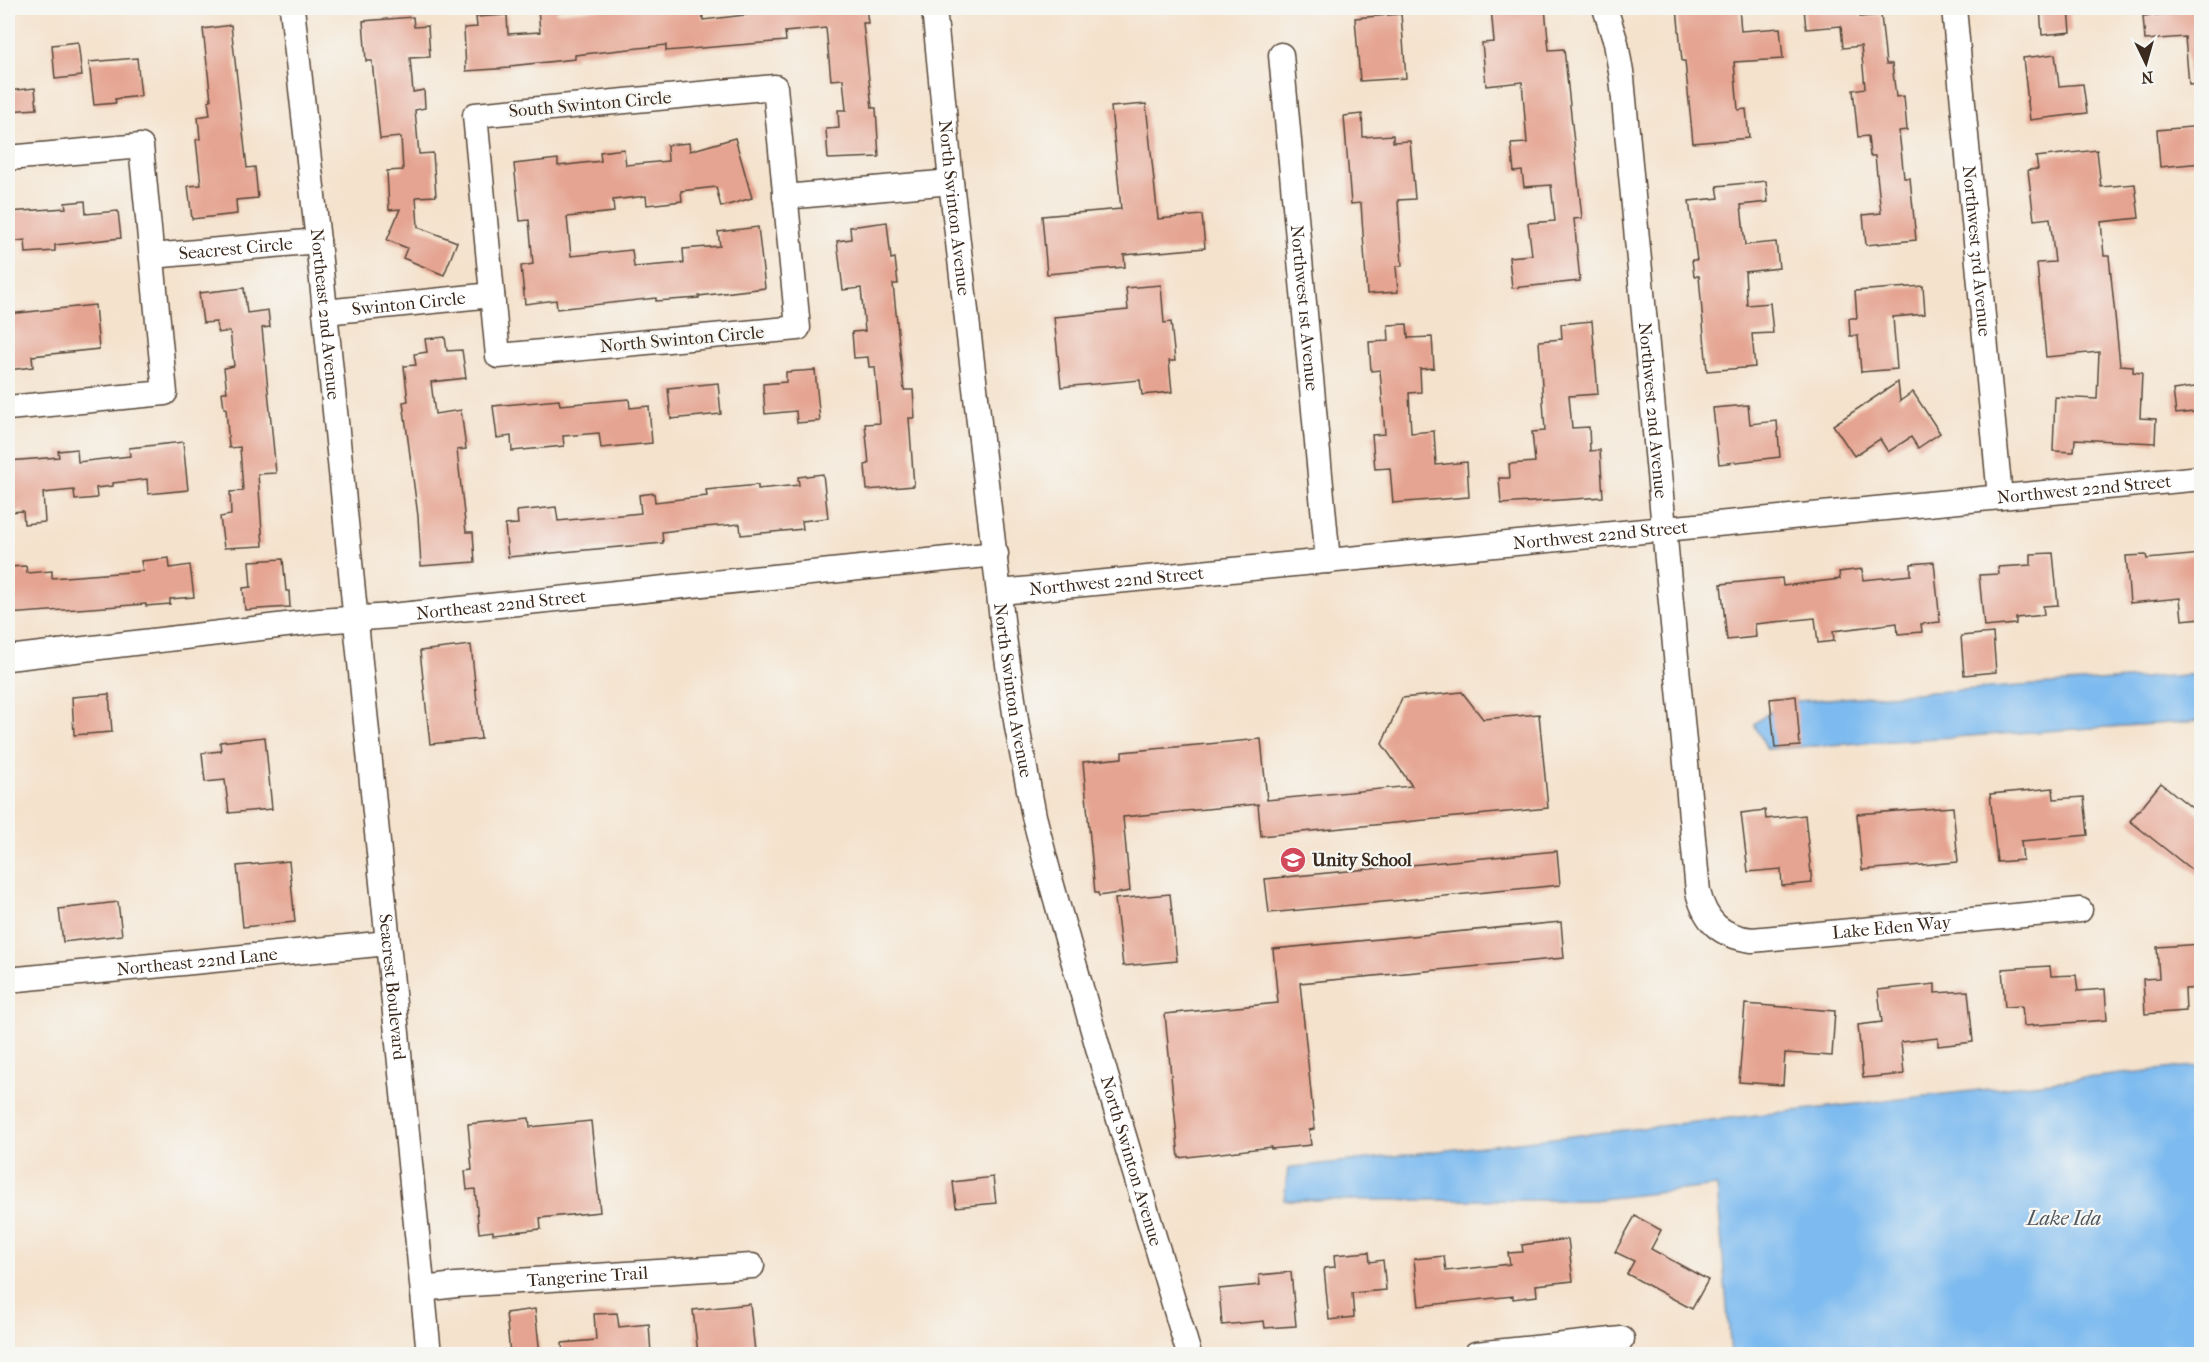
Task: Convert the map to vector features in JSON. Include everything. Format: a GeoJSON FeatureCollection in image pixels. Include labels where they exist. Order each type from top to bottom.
{"type":"FeatureCollection","features":[{"type":"Feature","properties":{"kind":"street","name":"Northeast 2nd Avenue"},"geometry":{"type":"LineString","coordinates":[[292,8],[356,619]]}},
{"type":"Feature","properties":{"kind":"street","name":"North Swinton Avenue"},"geometry":{"type":"LineString","coordinates":[[934,8],[951,182],[1017,727],[1051,882],[1189,1354]]}},
{"type":"Feature","properties":{"kind":"street","name":"Northwest 2nd Avenue"},"geometry":{"type":"LineString","coordinates":[[1605,8],[1616,43],[1622,78],[1698,892],[1702,908],[1710,921]]}},
{"type":"Feature","properties":{"kind":"street","name":"Northwest 3rd Avenue"},"geometry":{"type":"LineString","coordinates":[[1954,8],[2000,497]]}},
{"type":"Feature","properties":{"kind":"street","name":"Northwest 1st Avenue"},"geometry":{"type":"LineString","coordinates":[[1281,55],[1328,561]]}},
{"type":"Feature","properties":{"kind":"street","name":"South Swinton Circle"},"geometry":{"type":"LineString","coordinates":[[492,295],[475,114],[775,87],[785,197]]}},
{"type":"Feature","properties":{"kind":"street"},"geometry":{"type":"LineString","coordinates":[[8,158],[141,146],[165,393],[8,408]]}},
{"type":"Feature","properties":{"kind":"street"},"geometry":{"type":"LineString","coordinates":[[785,197],[951,182]]}},
{"type":"Feature","properties":{"kind":"street","name":"North Swinton Circle"},"geometry":{"type":"LineString","coordinates":[[492,295],[498,357],[798,328],[785,197]]}},
{"type":"Feature","properties":{"kind":"street","name":"Seacrest Circle"},"geometry":{"type":"LineString","coordinates":[[152,256],[318,241]]}},
{"type":"Feature","properties":{"kind":"street","name":"Swinton Circle"},"geometry":{"type":"LineString","coordinates":[[325,312],[492,295]]}},
{"type":"Feature","properties":{"kind":"street","name":"Northwest 22nd Street"},"geometry":{"type":"LineString","coordinates":[[1000,592],[2202,478]]}},
{"type":"Feature","properties":{"kind":"street","name":"Northeast 22nd Street"},"geometry":{"type":"LineString","coordinates":[[8,658],[320,621],[996,555]]}},
{"type":"Feature","properties":{"kind":"street","name":"Seacrest Boulevard"},"geometry":{"type":"LineString","coordinates":[[356,619],[429,1354]]}},
{"type":"Feature","properties":{"kind":"street","name":"Lake Eden Way"},"geometry":{"type":"LineString","coordinates":[[1710,921],[1722,932],[1737,938],[1752,939],[2080,910]]}},
{"type":"Feature","properties":{"kind":"street","name":"Northeast 22nd Lane"},"geometry":{"type":"LineString","coordinates":[[8,980],[388,943]]}},
{"type":"Feature","properties":{"kind":"street","name":"Tangerine Trail"},"geometry":{"type":"LineString","coordinates":[[423,1289],[752,1266]]}},
{"type":"Feature","properties":{"kind":"street"},"geometry":{"type":"LineString","coordinates":[[1476,1354],[1622,1339]]}},
{"type":"Feature","properties":{"kind":"water"},"geometry":{"type":"Polygon","coordinates":[[[2201,674],[2201,721],[1767,749],[1754,724],[1783,702],[2201,674]]]}},
{"type":"Feature","properties":{"kind":"water","name":"Lake Ida"},"geometry":{"type":"Polygon","coordinates":[[[2201,1065],[2201,1354],[1731,1354],[1717,1186],[1593,1200],[1284,1200],[1288,1168],[2201,1065]]]}},
{"type":"Feature","properties":{"kind":"building"},"geometry":{"type":"Polygon","coordinates":[[[538,8],[556,8],[556,13],[606,8],[648,8],[648,10],[702,8],[703,20],[753,14],[753,8],[866,8],[868,23],[863,23],[872,108],[876,108],[879,157],[828,159],[826,129],[839,128],[838,110],[846,110],[843,79],[831,80],[826,28],[785,32],[786,41],[666,51],[666,45],[575,55],[575,59],[510,66],[510,68],[466,71],[464,28],[477,27],[476,17],[507,15],[508,34],[540,32],[538,8]]]}},
{"type":"Feature","properties":{"kind":"building"},"geometry":{"type":"Polygon","coordinates":[[[1491,8],[1545,8],[1549,50],[1564,49],[1582,218],[1574,219],[1580,281],[1512,288],[1509,257],[1532,255],[1528,223],[1555,221],[1551,185],[1524,187],[1522,171],[1514,172],[1511,144],[1527,143],[1522,82],[1486,86],[1482,43],[1494,42],[1491,8]]]}},
{"type":"Feature","properties":{"kind":"building"},"geometry":{"type":"Polygon","coordinates":[[[1677,8],[1739,8],[1741,31],[1780,28],[1783,59],[1734,62],[1738,110],[1746,109],[1749,138],[1693,143],[1677,8]]]}},
{"type":"Feature","properties":{"kind":"building"},"geometry":{"type":"Polygon","coordinates":[[[1804,8],[1860,8],[1860,17],[1881,15],[1886,64],[1892,64],[1896,97],[1904,96],[1907,130],[1899,131],[1904,178],[1910,178],[1916,240],[1866,245],[1863,215],[1881,213],[1875,156],[1870,156],[1868,136],[1858,137],[1853,90],[1865,88],[1861,46],[1843,48],[1841,26],[1806,29],[1804,8]]]}},
{"type":"Feature","properties":{"kind":"building"},"geometry":{"type":"Polygon","coordinates":[[[2040,8],[2069,8],[2071,32],[2042,35],[2040,8]]]}},
{"type":"Feature","properties":{"kind":"building"},"geometry":{"type":"Polygon","coordinates":[[[2166,8],[2202,8],[2202,84],[2189,85],[2185,37],[2145,40],[2143,16],[2167,14],[2166,8]]]}},
{"type":"Feature","properties":{"kind":"building"},"geometry":{"type":"Polygon","coordinates":[[[1401,14],[1406,78],[1360,81],[1355,18],[1401,14]]]}},
{"type":"Feature","properties":{"kind":"building"},"geometry":{"type":"Polygon","coordinates":[[[413,17],[414,27],[428,26],[430,57],[410,58],[413,92],[424,90],[425,108],[415,110],[419,154],[433,153],[436,196],[416,197],[418,227],[457,242],[444,275],[403,258],[407,248],[387,240],[400,209],[389,210],[387,171],[403,170],[401,137],[380,139],[372,61],[366,61],[363,21],[413,17]]]}},
{"type":"Feature","properties":{"kind":"building"},"geometry":{"type":"Polygon","coordinates":[[[231,25],[247,168],[255,167],[258,198],[236,200],[237,214],[192,219],[188,186],[201,185],[196,140],[200,139],[198,117],[210,115],[208,101],[211,100],[203,29],[231,25]]]}},
{"type":"Feature","properties":{"kind":"building"},"geometry":{"type":"Polygon","coordinates":[[[78,42],[82,76],[55,79],[52,45],[78,42]]]}},
{"type":"Feature","properties":{"kind":"building"},"geometry":{"type":"Polygon","coordinates":[[[2055,54],[2059,86],[2083,84],[2087,113],[2030,120],[2023,58],[2055,54]]]}},
{"type":"Feature","properties":{"kind":"building"},"geometry":{"type":"Polygon","coordinates":[[[137,58],[141,96],[115,99],[116,103],[94,105],[89,62],[137,58]]]}},
{"type":"Feature","properties":{"kind":"building"},"geometry":{"type":"Polygon","coordinates":[[[35,88],[37,109],[8,111],[8,91],[35,88]]]}},
{"type":"Feature","properties":{"kind":"building"},"geometry":{"type":"Polygon","coordinates":[[[1146,104],[1158,219],[1202,215],[1205,248],[1124,255],[1125,267],[1047,274],[1042,216],[1121,209],[1111,107],[1146,104]]]}},
{"type":"Feature","properties":{"kind":"building"},"geometry":{"type":"Polygon","coordinates":[[[1362,114],[1363,137],[1393,135],[1393,142],[1410,141],[1415,199],[1398,200],[1402,266],[1396,266],[1398,292],[1367,294],[1361,203],[1351,204],[1344,116],[1362,114]]]}},
{"type":"Feature","properties":{"kind":"building"},"geometry":{"type":"Polygon","coordinates":[[[2202,126],[2202,163],[2160,167],[2157,130],[2202,126]]]}},
{"type":"Feature","properties":{"kind":"building"},"geometry":{"type":"Polygon","coordinates":[[[735,138],[752,198],[721,207],[716,187],[681,191],[682,201],[647,205],[646,196],[613,200],[614,212],[567,217],[571,256],[632,250],[634,267],[684,263],[683,249],[720,246],[718,232],[758,227],[765,288],[699,296],[699,298],[656,301],[656,298],[557,309],[556,300],[525,304],[521,266],[533,264],[529,220],[520,221],[514,164],[558,159],[558,166],[601,161],[600,152],[624,149],[626,165],[668,161],[667,145],[689,143],[690,151],[735,138]]]}},
{"type":"Feature","properties":{"kind":"building"},"geometry":{"type":"Polygon","coordinates":[[[2097,150],[2101,187],[2135,184],[2139,218],[2101,222],[2104,256],[2109,256],[2120,365],[2133,366],[2133,372],[2142,373],[2140,418],[2156,419],[2155,443],[2075,439],[2074,452],[2053,451],[2055,397],[2097,399],[2099,352],[2046,357],[2037,263],[2055,262],[2050,218],[2034,220],[2028,170],[2038,169],[2036,157],[2097,150]]]}},
{"type":"Feature","properties":{"kind":"building"},"geometry":{"type":"Polygon","coordinates":[[[1766,181],[1768,202],[1741,205],[1745,245],[1776,242],[1779,268],[1745,272],[1747,305],[1770,303],[1773,333],[1752,334],[1755,367],[1707,371],[1699,276],[1694,276],[1692,260],[1697,260],[1689,201],[1719,198],[1717,186],[1766,181]]]}},
{"type":"Feature","properties":{"kind":"building"},"geometry":{"type":"Polygon","coordinates":[[[85,201],[86,214],[118,211],[121,238],[55,245],[55,251],[26,253],[25,240],[8,242],[8,212],[66,208],[65,203],[85,201]]]}},
{"type":"Feature","properties":{"kind":"building"},"geometry":{"type":"Polygon","coordinates":[[[887,222],[891,259],[895,258],[898,284],[893,284],[904,390],[913,390],[915,418],[909,418],[914,486],[867,490],[865,465],[869,464],[865,424],[880,423],[875,367],[869,367],[868,357],[854,358],[852,332],[865,331],[861,288],[843,290],[837,241],[851,239],[850,227],[887,222]]]}},
{"type":"Feature","properties":{"kind":"building"},"geometry":{"type":"Polygon","coordinates":[[[1161,285],[1164,323],[1171,322],[1175,361],[1169,361],[1172,392],[1142,395],[1140,380],[1061,387],[1054,317],[1128,310],[1126,288],[1161,285]]]}},
{"type":"Feature","properties":{"kind":"building"},"geometry":{"type":"Polygon","coordinates":[[[1923,286],[1925,314],[1893,317],[1897,369],[1861,372],[1858,336],[1850,336],[1849,318],[1857,318],[1855,291],[1923,286]]]}},
{"type":"Feature","properties":{"kind":"building"},"geometry":{"type":"Polygon","coordinates":[[[244,288],[247,313],[268,310],[270,327],[262,328],[276,473],[258,474],[263,546],[224,548],[220,517],[231,515],[230,492],[243,491],[240,447],[229,448],[226,408],[224,408],[222,392],[227,392],[224,368],[234,366],[230,331],[218,333],[216,322],[203,323],[199,293],[244,288]]]}},
{"type":"Feature","properties":{"kind":"building"},"geometry":{"type":"Polygon","coordinates":[[[95,305],[99,349],[32,356],[33,367],[8,370],[8,314],[95,305]]]}},
{"type":"Feature","properties":{"kind":"building"},"geometry":{"type":"Polygon","coordinates":[[[1592,321],[1598,394],[1569,396],[1572,428],[1589,427],[1590,451],[1600,450],[1603,497],[1501,504],[1499,478],[1510,478],[1509,464],[1535,462],[1532,432],[1545,431],[1539,341],[1562,339],[1561,324],[1592,321]]]}},
{"type":"Feature","properties":{"kind":"building"},"geometry":{"type":"Polygon","coordinates":[[[1407,324],[1408,338],[1432,337],[1434,368],[1420,369],[1421,392],[1409,393],[1411,433],[1434,431],[1436,465],[1467,462],[1469,497],[1393,503],[1390,468],[1375,469],[1372,435],[1385,434],[1380,370],[1371,371],[1369,342],[1389,341],[1388,325],[1407,324]]]}},
{"type":"Feature","properties":{"kind":"building"},"geometry":{"type":"Polygon","coordinates":[[[445,337],[447,351],[462,350],[466,378],[431,382],[435,414],[461,410],[466,449],[457,450],[466,532],[473,532],[475,562],[421,566],[418,516],[403,402],[408,401],[404,366],[416,365],[414,354],[427,352],[425,339],[445,337]]]}},
{"type":"Feature","properties":{"kind":"building"},"geometry":{"type":"Polygon","coordinates":[[[815,370],[820,421],[797,423],[796,411],[765,414],[763,384],[786,382],[786,372],[815,370]]]}},
{"type":"Feature","properties":{"kind":"building"},"geometry":{"type":"Polygon","coordinates":[[[1898,382],[1900,401],[1913,392],[1940,433],[1918,448],[1911,437],[1888,452],[1880,439],[1854,456],[1833,425],[1898,382]]]}},
{"type":"Feature","properties":{"kind":"building"},"geometry":{"type":"Polygon","coordinates":[[[718,383],[721,414],[671,419],[668,388],[718,383]]]}},
{"type":"Feature","properties":{"kind":"building"},"geometry":{"type":"Polygon","coordinates":[[[2202,386],[2202,411],[2176,414],[2173,390],[2202,386]]]}},
{"type":"Feature","properties":{"kind":"building"},"geometry":{"type":"Polygon","coordinates":[[[629,399],[630,408],[649,406],[652,443],[601,448],[599,433],[563,436],[564,446],[512,451],[511,436],[497,438],[493,406],[559,400],[560,405],[629,399]]]}},
{"type":"Feature","properties":{"kind":"building"},"geometry":{"type":"Polygon","coordinates":[[[1748,405],[1750,424],[1777,421],[1780,457],[1719,464],[1713,408],[1748,405]]]}},
{"type":"Feature","properties":{"kind":"building"},"geometry":{"type":"Polygon","coordinates":[[[183,442],[188,490],[148,494],[147,479],[113,483],[113,486],[96,488],[97,498],[75,500],[74,490],[43,493],[45,522],[24,524],[23,511],[8,512],[8,461],[59,457],[58,451],[77,449],[78,462],[130,456],[129,448],[183,442]]]}},
{"type":"Feature","properties":{"kind":"building"},"geometry":{"type":"Polygon","coordinates":[[[823,474],[828,518],[802,521],[803,529],[741,535],[740,524],[693,528],[662,532],[663,543],[508,557],[505,525],[518,524],[517,511],[556,507],[558,521],[641,513],[639,495],[654,493],[655,502],[707,496],[706,490],[758,485],[758,489],[799,485],[798,477],[823,474]]]}},
{"type":"Feature","properties":{"kind":"building"},"geometry":{"type":"Polygon","coordinates":[[[2053,553],[2058,605],[2043,606],[2044,615],[2016,618],[2016,624],[1984,627],[1979,575],[1999,574],[1998,567],[2031,565],[2031,554],[2053,553]]]}},
{"type":"Feature","properties":{"kind":"building"},"geometry":{"type":"Polygon","coordinates":[[[2202,554],[2202,618],[2182,620],[2180,598],[2130,603],[2126,556],[2146,555],[2147,559],[2202,554]]]}},
{"type":"Feature","properties":{"kind":"building"},"geometry":{"type":"Polygon","coordinates":[[[169,558],[170,568],[190,565],[194,597],[170,599],[170,604],[8,614],[8,567],[26,566],[27,573],[52,571],[52,578],[143,571],[141,561],[169,558]]]}},
{"type":"Feature","properties":{"kind":"building"},"geometry":{"type":"Polygon","coordinates":[[[283,559],[290,607],[245,610],[243,588],[251,587],[249,561],[283,559]]]}},
{"type":"Feature","properties":{"kind":"building"},"geometry":{"type":"Polygon","coordinates":[[[1934,562],[1940,622],[1921,624],[1922,632],[1898,634],[1897,623],[1833,631],[1834,641],[1818,643],[1815,618],[1755,624],[1756,637],[1727,640],[1721,584],[1782,578],[1783,586],[1840,579],[1839,572],[1862,569],[1863,580],[1911,575],[1911,564],[1934,562]]]}},
{"type":"Feature","properties":{"kind":"building"},"geometry":{"type":"Polygon","coordinates":[[[1993,633],[1996,672],[1964,675],[1961,636],[1993,633]]]}},
{"type":"Feature","properties":{"kind":"building"},"geometry":{"type":"Polygon","coordinates":[[[471,645],[481,739],[430,744],[420,651],[471,645]]]}},
{"type":"Feature","properties":{"kind":"building"},"geometry":{"type":"Polygon","coordinates":[[[1462,692],[1483,719],[1539,714],[1548,808],[1261,836],[1258,804],[1123,817],[1130,891],[1099,896],[1095,893],[1083,762],[1122,758],[1122,752],[1261,739],[1267,800],[1412,786],[1382,744],[1402,698],[1462,692]]]}},
{"type":"Feature","properties":{"kind":"building"},"geometry":{"type":"Polygon","coordinates":[[[109,694],[112,732],[74,735],[72,697],[109,694]]]}},
{"type":"Feature","properties":{"kind":"building"},"geometry":{"type":"Polygon","coordinates":[[[1796,696],[1800,746],[1775,748],[1770,699],[1796,696]]]}},
{"type":"Feature","properties":{"kind":"building"},"geometry":{"type":"Polygon","coordinates":[[[265,737],[272,809],[229,813],[225,780],[205,782],[202,753],[221,751],[220,742],[265,737]]]}},
{"type":"Feature","properties":{"kind":"building"},"geometry":{"type":"Polygon","coordinates":[[[2161,783],[2202,816],[2202,878],[2130,821],[2161,783]]]}},
{"type":"Feature","properties":{"kind":"building"},"geometry":{"type":"Polygon","coordinates":[[[2053,788],[2054,799],[2084,797],[2088,835],[2021,841],[2023,860],[1997,862],[1990,794],[2053,788]]]}},
{"type":"Feature","properties":{"kind":"building"},"geometry":{"type":"Polygon","coordinates":[[[1953,807],[1958,862],[1862,870],[1857,814],[1953,807]]]}},
{"type":"Feature","properties":{"kind":"building"},"geometry":{"type":"Polygon","coordinates":[[[1765,810],[1766,819],[1805,815],[1812,883],[1782,886],[1781,869],[1748,872],[1741,813],[1765,810]]]}},
{"type":"Feature","properties":{"kind":"building"},"geometry":{"type":"Polygon","coordinates":[[[1557,851],[1560,885],[1269,913],[1265,879],[1557,851]]]}},
{"type":"Feature","properties":{"kind":"building"},"geometry":{"type":"Polygon","coordinates":[[[289,861],[295,922],[243,927],[237,866],[289,861]]]}},
{"type":"Feature","properties":{"kind":"building"},"geometry":{"type":"Polygon","coordinates":[[[1170,894],[1177,961],[1123,966],[1115,899],[1170,894]]]}},
{"type":"Feature","properties":{"kind":"building"},"geometry":{"type":"Polygon","coordinates":[[[118,902],[122,935],[63,942],[59,909],[118,902]]]}},
{"type":"Feature","properties":{"kind":"building"},"geometry":{"type":"Polygon","coordinates":[[[1561,922],[1564,958],[1300,983],[1314,1123],[1314,1129],[1309,1130],[1311,1145],[1271,1149],[1271,1147],[1179,1158],[1165,1014],[1278,1003],[1273,949],[1561,922]]]}},
{"type":"Feature","properties":{"kind":"building"},"geometry":{"type":"Polygon","coordinates":[[[2202,944],[2202,988],[2185,989],[2186,1011],[2145,1014],[2143,979],[2159,978],[2157,947],[2202,944]]]}},
{"type":"Feature","properties":{"kind":"building"},"geometry":{"type":"Polygon","coordinates":[[[2050,966],[2051,976],[2076,975],[2078,991],[2105,989],[2107,1020],[2024,1026],[2022,1006],[2005,1007],[2002,969],[2050,966]]]}},
{"type":"Feature","properties":{"kind":"building"},"geometry":{"type":"Polygon","coordinates":[[[1935,984],[1935,993],[1968,991],[1973,1042],[1938,1046],[1938,1038],[1901,1042],[1904,1074],[1863,1078],[1858,1025],[1882,1022],[1878,990],[1935,984]]]}},
{"type":"Feature","properties":{"kind":"building"},"geometry":{"type":"Polygon","coordinates":[[[1745,1004],[1835,1011],[1832,1056],[1785,1053],[1783,1085],[1739,1082],[1745,1004]]]}},
{"type":"Feature","properties":{"kind":"building"},"geometry":{"type":"Polygon","coordinates":[[[529,1118],[530,1127],[591,1121],[600,1212],[540,1218],[541,1229],[493,1234],[493,1231],[479,1233],[475,1189],[467,1190],[465,1171],[472,1170],[468,1124],[529,1118]]]}},
{"type":"Feature","properties":{"kind":"building"},"geometry":{"type":"Polygon","coordinates":[[[993,1177],[996,1203],[956,1207],[953,1182],[993,1177]]]}},
{"type":"Feature","properties":{"kind":"building"},"geometry":{"type":"Polygon","coordinates":[[[1635,1216],[1661,1230],[1651,1249],[1708,1280],[1692,1309],[1627,1274],[1634,1261],[1615,1252],[1635,1216]]]}},
{"type":"Feature","properties":{"kind":"building"},"geometry":{"type":"Polygon","coordinates":[[[1568,1239],[1573,1281],[1536,1285],[1537,1296],[1513,1299],[1513,1296],[1419,1306],[1414,1259],[1444,1256],[1446,1271],[1510,1264],[1508,1253],[1523,1252],[1522,1245],[1568,1239]]]}},
{"type":"Feature","properties":{"kind":"building"},"geometry":{"type":"Polygon","coordinates":[[[1369,1252],[1370,1262],[1383,1260],[1386,1290],[1352,1293],[1354,1317],[1329,1320],[1324,1268],[1335,1267],[1334,1255],[1369,1252]]]}},
{"type":"Feature","properties":{"kind":"building"},"geometry":{"type":"Polygon","coordinates":[[[1291,1272],[1296,1326],[1265,1328],[1264,1321],[1222,1325],[1219,1289],[1260,1285],[1259,1275],[1291,1272]]]}},
{"type":"Feature","properties":{"kind":"building"},"geometry":{"type":"Polygon","coordinates":[[[750,1304],[755,1352],[698,1354],[693,1310],[750,1304]]]}},
{"type":"Feature","properties":{"kind":"building"},"geometry":{"type":"Polygon","coordinates":[[[535,1309],[540,1354],[510,1354],[506,1313],[535,1309]]]}},
{"type":"Feature","properties":{"kind":"building"},"geometry":{"type":"Polygon","coordinates":[[[617,1313],[619,1327],[649,1324],[651,1354],[563,1354],[562,1343],[596,1340],[594,1314],[617,1313]]]}},
{"type":"Feature","properties":{"kind":"place","name":"Unity School"},"geometry":{"type":"Point","coordinates":[1293,860]}}]}
